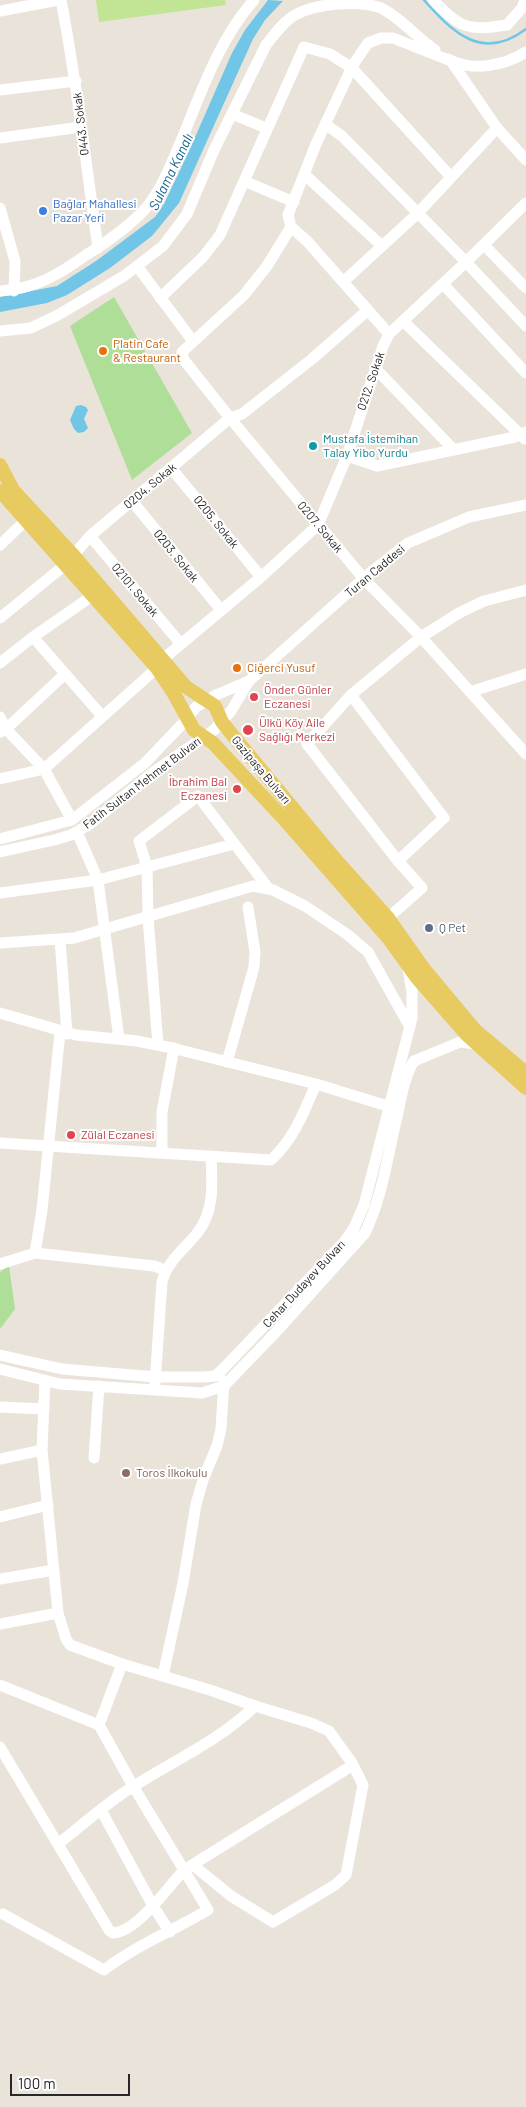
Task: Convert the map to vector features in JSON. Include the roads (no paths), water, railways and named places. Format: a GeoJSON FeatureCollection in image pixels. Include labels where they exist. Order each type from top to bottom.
{"type":"FeatureCollection","features":[{"type":"Feature","properties":{"kind":"main road","name":"Gazipaşa Bulvarı"},"geometry":{"type":"LineString","coordinates":[[0,465],[13,490],[69,561],[159,664],[194,730],[213,743],[282,818],[389,939],[408,966],[466,1034],[526,1088]]}},
{"type":"Feature","properties":{"kind":"main road","name":"Gazipaşa Bulvarı"},"geometry":{"type":"LineString","coordinates":[[0,492],[25,521],[69,561],[92,596],[159,664],[186,687],[215,706],[222,722],[335,859],[388,918],[424,969],[475,1030],[526,1073]]}},
{"type":"Feature","properties":{"kind":"street"},"geometry":{"type":"LineString","coordinates":[[0,11],[60,0]]}},
{"type":"Feature","properties":{"kind":"street","name":"0443. Sokak"},"geometry":{"type":"LineString","coordinates":[[60,0],[76,81],[80,127],[98,248]]}},
{"type":"Feature","properties":{"kind":"street"},"geometry":{"type":"LineString","coordinates":[[0,291],[14,290],[55,277],[98,248],[146,207],[167,174],[204,84],[231,31],[239,16],[254,0]]}},
{"type":"Feature","properties":{"kind":"street"},"geometry":{"type":"LineString","coordinates":[[433,0],[449,17],[461,24],[471,28],[486,28],[507,25],[522,8],[525,0]]}},
{"type":"Feature","properties":{"kind":"street"},"geometry":{"type":"LineString","coordinates":[[0,331],[32,328],[58,315],[124,276],[163,246],[187,214],[262,52],[276,31],[294,15],[320,5],[346,2],[379,7],[451,61],[497,128],[526,160]]}},
{"type":"Feature","properties":{"kind":"street"},"geometry":{"type":"LineString","coordinates":[[389,334],[307,241],[291,227],[288,215],[325,124],[352,68],[368,42],[381,38],[399,40],[468,66],[504,63],[526,52]]}},
{"type":"Feature","properties":{"kind":"street"},"geometry":{"type":"LineString","coordinates":[[160,298],[203,257],[220,235],[266,128],[304,47],[330,54],[352,68],[451,177]]}},
{"type":"Feature","properties":{"kind":"street"},"geometry":{"type":"LineString","coordinates":[[0,90],[76,81]]}},
{"type":"Feature","properties":{"kind":"street"},"geometry":{"type":"LineString","coordinates":[[232,114],[266,128]]}},
{"type":"Feature","properties":{"kind":"street"},"geometry":{"type":"LineString","coordinates":[[325,124],[342,136],[526,326]]}},
{"type":"Feature","properties":{"kind":"street"},"geometry":{"type":"LineString","coordinates":[[0,138],[80,127]]}},
{"type":"Feature","properties":{"kind":"street"},"geometry":{"type":"LineString","coordinates":[[343,282],[417,214],[497,128]]}},
{"type":"Feature","properties":{"kind":"street"},"geometry":{"type":"LineString","coordinates":[[304,174],[382,246]]}},
{"type":"Feature","properties":{"kind":"street"},"geometry":{"type":"LineString","coordinates":[[244,181],[294,202]]}},
{"type":"Feature","properties":{"kind":"street"},"geometry":{"type":"LineString","coordinates":[[0,208],[5,246],[15,261],[14,290]]}},
{"type":"Feature","properties":{"kind":"street","name":"0212. Sokak"},"geometry":{"type":"LineString","coordinates":[[44,769],[180,644],[260,577],[318,525],[347,456],[389,334],[524,208]]}},
{"type":"Feature","properties":{"kind":"street"},"geometry":{"type":"LineString","coordinates":[[137,266],[192,340],[244,295],[268,266],[291,227]]}},
{"type":"Feature","properties":{"kind":"street"},"geometry":{"type":"LineString","coordinates":[[484,245],[526,288]]}},
{"type":"Feature","properties":{"kind":"street"},"geometry":{"type":"LineString","coordinates":[[443,284],[526,373]]}},
{"type":"Feature","properties":{"kind":"street","name":"0204. Sokak"},"geometry":{"type":"LineString","coordinates":[[0,618],[69,561],[90,536],[230,418],[242,414],[312,359],[368,310]]}},
{"type":"Feature","properties":{"kind":"street"},"geometry":{"type":"LineString","coordinates":[[403,322],[524,435]]}},
{"type":"Feature","properties":{"kind":"street","name":"0207. Sokak"},"geometry":{"type":"LineString","coordinates":[[192,340],[182,352],[184,360],[230,418],[364,579],[421,637],[526,754]]}},
{"type":"Feature","properties":{"kind":"street"},"geometry":{"type":"LineString","coordinates":[[376,368],[453,449]]}},
{"type":"Feature","properties":{"kind":"street"},"geometry":{"type":"LineString","coordinates":[[347,456],[377,466],[524,435]]}},
{"type":"Feature","properties":{"kind":"street","name":"0205. Sokak"},"geometry":{"type":"LineString","coordinates":[[171,468],[260,577]]}},
{"type":"Feature","properties":{"kind":"street","name":"0203. Sokak"},"geometry":{"type":"LineString","coordinates":[[132,501],[221,610]]}},
{"type":"Feature","properties":{"kind":"street","name":"Turan Caddesi"},"geometry":{"type":"LineString","coordinates":[[249,681],[364,579],[408,543],[469,517],[526,504]]}},
{"type":"Feature","properties":{"kind":"street"},"geometry":{"type":"LineString","coordinates":[[0,545],[25,521]]}},
{"type":"Feature","properties":{"kind":"street","name":"02101. Sokak"},"geometry":{"type":"LineString","coordinates":[[90,536],[180,644]]}},
{"type":"Feature","properties":{"kind":"street"},"geometry":{"type":"LineString","coordinates":[[388,918],[422,888],[398,861],[307,744],[352,695],[421,637],[459,613],[484,601],[526,590]]}},
{"type":"Feature","properties":{"kind":"street"},"geometry":{"type":"LineString","coordinates":[[0,663],[33,637],[92,596]]}},
{"type":"Feature","properties":{"kind":"street"},"geometry":{"type":"LineString","coordinates":[[33,637],[102,716]]}},
{"type":"Feature","properties":{"kind":"street"},"geometry":{"type":"LineString","coordinates":[[3,730],[65,674]]}},
{"type":"Feature","properties":{"kind":"street"},"geometry":{"type":"LineString","coordinates":[[470,692],[526,674]]}},
{"type":"Feature","properties":{"kind":"street","name":"Fatih Sultan Mehmet Bulvarı"},"geometry":{"type":"LineString","coordinates":[[0,838],[72,820],[145,763],[196,707],[216,695],[249,681]]}},
{"type":"Feature","properties":{"kind":"street","name":"Fatih Sultan Mehmet Bulvarı"},"geometry":{"type":"LineString","coordinates":[[0,852],[54,840],[76,832],[90,824],[152,773],[222,722],[249,681]]}},
{"type":"Feature","properties":{"kind":"street"},"geometry":{"type":"LineString","coordinates":[[352,695],[444,818],[398,861]]}},
{"type":"Feature","properties":{"kind":"street"},"geometry":{"type":"LineString","coordinates":[[0,717],[3,730],[44,769],[72,820]]}},
{"type":"Feature","properties":{"kind":"street"},"geometry":{"type":"LineString","coordinates":[[0,779],[44,769]]}},
{"type":"Feature","properties":{"kind":"street"},"geometry":{"type":"LineString","coordinates":[[158,1045],[148,917],[147,867],[139,841],[198,796],[269,889]]}},
{"type":"Feature","properties":{"kind":"street"},"geometry":{"type":"LineString","coordinates":[[76,832],[98,880],[119,1040]]}},
{"type":"Feature","properties":{"kind":"street"},"geometry":{"type":"LineString","coordinates":[[0,894],[98,880],[234,844]]}},
{"type":"Feature","properties":{"kind":"street"},"geometry":{"type":"LineString","coordinates":[[0,943],[74,938],[253,886],[269,889],[306,906],[348,935],[368,952],[410,1027]]}},
{"type":"Feature","properties":{"kind":"street"},"geometry":{"type":"LineString","coordinates":[[227,1062],[254,967],[255,952],[248,907]]}},
{"type":"Feature","properties":{"kind":"street"},"geometry":{"type":"LineString","coordinates":[[36,1253],[63,1033],[60,939]]}},
{"type":"Feature","properties":{"kind":"street","name":"Cehar Dudayev Bulvarı"},"geometry":{"type":"LineString","coordinates":[[224,1386],[276,1332],[365,1233],[374,1213],[410,1027],[412,992],[408,966]]}},
{"type":"Feature","properties":{"kind":"street"},"geometry":{"type":"LineString","coordinates":[[0,1013],[63,1033],[174,1048],[316,1084],[393,1108]]}},
{"type":"Feature","properties":{"kind":"street","name":"Cehar Dudayev Bulvarı"},"geometry":{"type":"LineString","coordinates":[[0,1355],[62,1369],[156,1377],[204,1378],[215,1376],[338,1248],[354,1228],[364,1204],[393,1108],[414,1061],[460,1042],[476,1044]]}},
{"type":"Feature","properties":{"kind":"street"},"geometry":{"type":"LineString","coordinates":[[162,1153],[163,1099],[174,1048]]}},
{"type":"Feature","properties":{"kind":"street"},"geometry":{"type":"LineString","coordinates":[[0,1143],[271,1160],[282,1150],[293,1135],[316,1084]]}},
{"type":"Feature","properties":{"kind":"street"},"geometry":{"type":"LineString","coordinates":[[155,1390],[162,1282],[165,1270],[200,1230],[209,1212],[212,1189],[211,1156]]}},
{"type":"Feature","properties":{"kind":"street"},"geometry":{"type":"LineString","coordinates":[[0,1264],[36,1253],[154,1266],[165,1270]]}},
{"type":"Feature","properties":{"kind":"street"},"geometry":{"type":"LineString","coordinates":[[0,1369],[45,1381],[99,1386],[202,1393],[224,1386]]}},
{"type":"Feature","properties":{"kind":"street"},"geometry":{"type":"LineString","coordinates":[[163,1676],[183,1583],[196,1504],[204,1477],[217,1446],[221,1429],[224,1386],[222,1370]]}},
{"type":"Feature","properties":{"kind":"street"},"geometry":{"type":"LineString","coordinates":[[45,1381],[42,1450],[58,1612],[66,1639],[70,1645],[122,1664],[311,1723],[329,1731],[353,1765],[363,1786],[355,1816],[346,1875],[335,1885],[273,1922],[188,1867]]}},
{"type":"Feature","properties":{"kind":"street"},"geometry":{"type":"LineString","coordinates":[[94,1458],[99,1386]]}},
{"type":"Feature","properties":{"kind":"street"},"geometry":{"type":"LineString","coordinates":[[0,1407],[44,1409]]}},
{"type":"Feature","properties":{"kind":"street"},"geometry":{"type":"LineString","coordinates":[[0,1459],[42,1450]]}},
{"type":"Feature","properties":{"kind":"street"},"geometry":{"type":"LineString","coordinates":[[0,1517],[48,1505]]}},
{"type":"Feature","properties":{"kind":"street"},"geometry":{"type":"LineString","coordinates":[[0,1579],[54,1570]]}},
{"type":"Feature","properties":{"kind":"street"},"geometry":{"type":"LineString","coordinates":[[0,1624],[58,1612]]}},
{"type":"Feature","properties":{"kind":"street"},"geometry":{"type":"LineString","coordinates":[[99,1725],[122,1664]]}},
{"type":"Feature","properties":{"kind":"street"},"geometry":{"type":"LineString","coordinates":[[0,1685],[99,1725],[133,1786],[188,1867],[208,1910],[170,1932],[121,1956],[104,1970],[1,1913]]}},
{"type":"Feature","properties":{"kind":"street"},"geometry":{"type":"LineString","coordinates":[[58,1844],[133,1786],[189,1755],[245,1716],[255,1706]]}},
{"type":"Feature","properties":{"kind":"street"},"geometry":{"type":"LineString","coordinates":[[0,1747],[109,1930],[113,1933],[120,1933],[142,1917],[188,1867],[353,1765]]}},
{"type":"Feature","properties":{"kind":"street"},"geometry":{"type":"LineString","coordinates":[[101,1810],[153,1906],[170,1932]]}},
{"type":"Feature","properties":{"kind":"water"},"geometry":{"type":"Polygon","coordinates":[[[268,0],[283,1],[265,20],[253,39],[179,203],[152,236],[110,268],[67,295],[47,303],[0,312],[0,297],[57,286],[96,261],[155,217],[164,204],[189,151],[232,53],[245,30],[268,0]]]}},
{"type":"Feature","properties":{"kind":"water"},"geometry":{"type":"Polygon","coordinates":[[[81,405],[88,410],[84,419],[88,428],[84,432],[78,433],[70,420],[76,406],[81,405]]]}},
{"type":"Feature","properties":{"kind":"waterway","name":"Sulama Kanalı"},"geometry":{"type":"LineString","coordinates":[[424,0],[446,23],[458,32],[482,43],[496,43],[510,39],[526,29]]}},
{"type":"Feature","properties":{"kind":"place","name":"Bağlar Mahallesi Pazar Yeri"},"geometry":{"type":"Point","coordinates":[43,211]}},
{"type":"Feature","properties":{"kind":"place","name":"Platin Cafe & Restaurant"},"geometry":{"type":"Point","coordinates":[103,351]}},
{"type":"Feature","properties":{"kind":"place","name":"Mustafa İstemihan Talay Yibo Yurdu"},"geometry":{"type":"Point","coordinates":[313,446]}},
{"type":"Feature","properties":{"kind":"place","name":"Ciğerci Yusuf"},"geometry":{"type":"Point","coordinates":[237,668]}},
{"type":"Feature","properties":{"kind":"place","name":"Önder Günler Eczanesi"},"geometry":{"type":"Point","coordinates":[254,697]}},
{"type":"Feature","properties":{"kind":"place","name":"Ülkü Köy Aile Sağlığı Merkezi"},"geometry":{"type":"Point","coordinates":[248,730]}},
{"type":"Feature","properties":{"kind":"place","name":"İbrahim Bal Eczanesi"},"geometry":{"type":"Point","coordinates":[237,789]}},
{"type":"Feature","properties":{"kind":"place","name":"Q Pet"},"geometry":{"type":"Point","coordinates":[429,928]}},
{"type":"Feature","properties":{"kind":"place","name":"Zülal Eczanesi"},"geometry":{"type":"Point","coordinates":[71,1135]}},
{"type":"Feature","properties":{"kind":"place","name":"Toros İlkokulu"},"geometry":{"type":"Point","coordinates":[126,1473]}}]}
